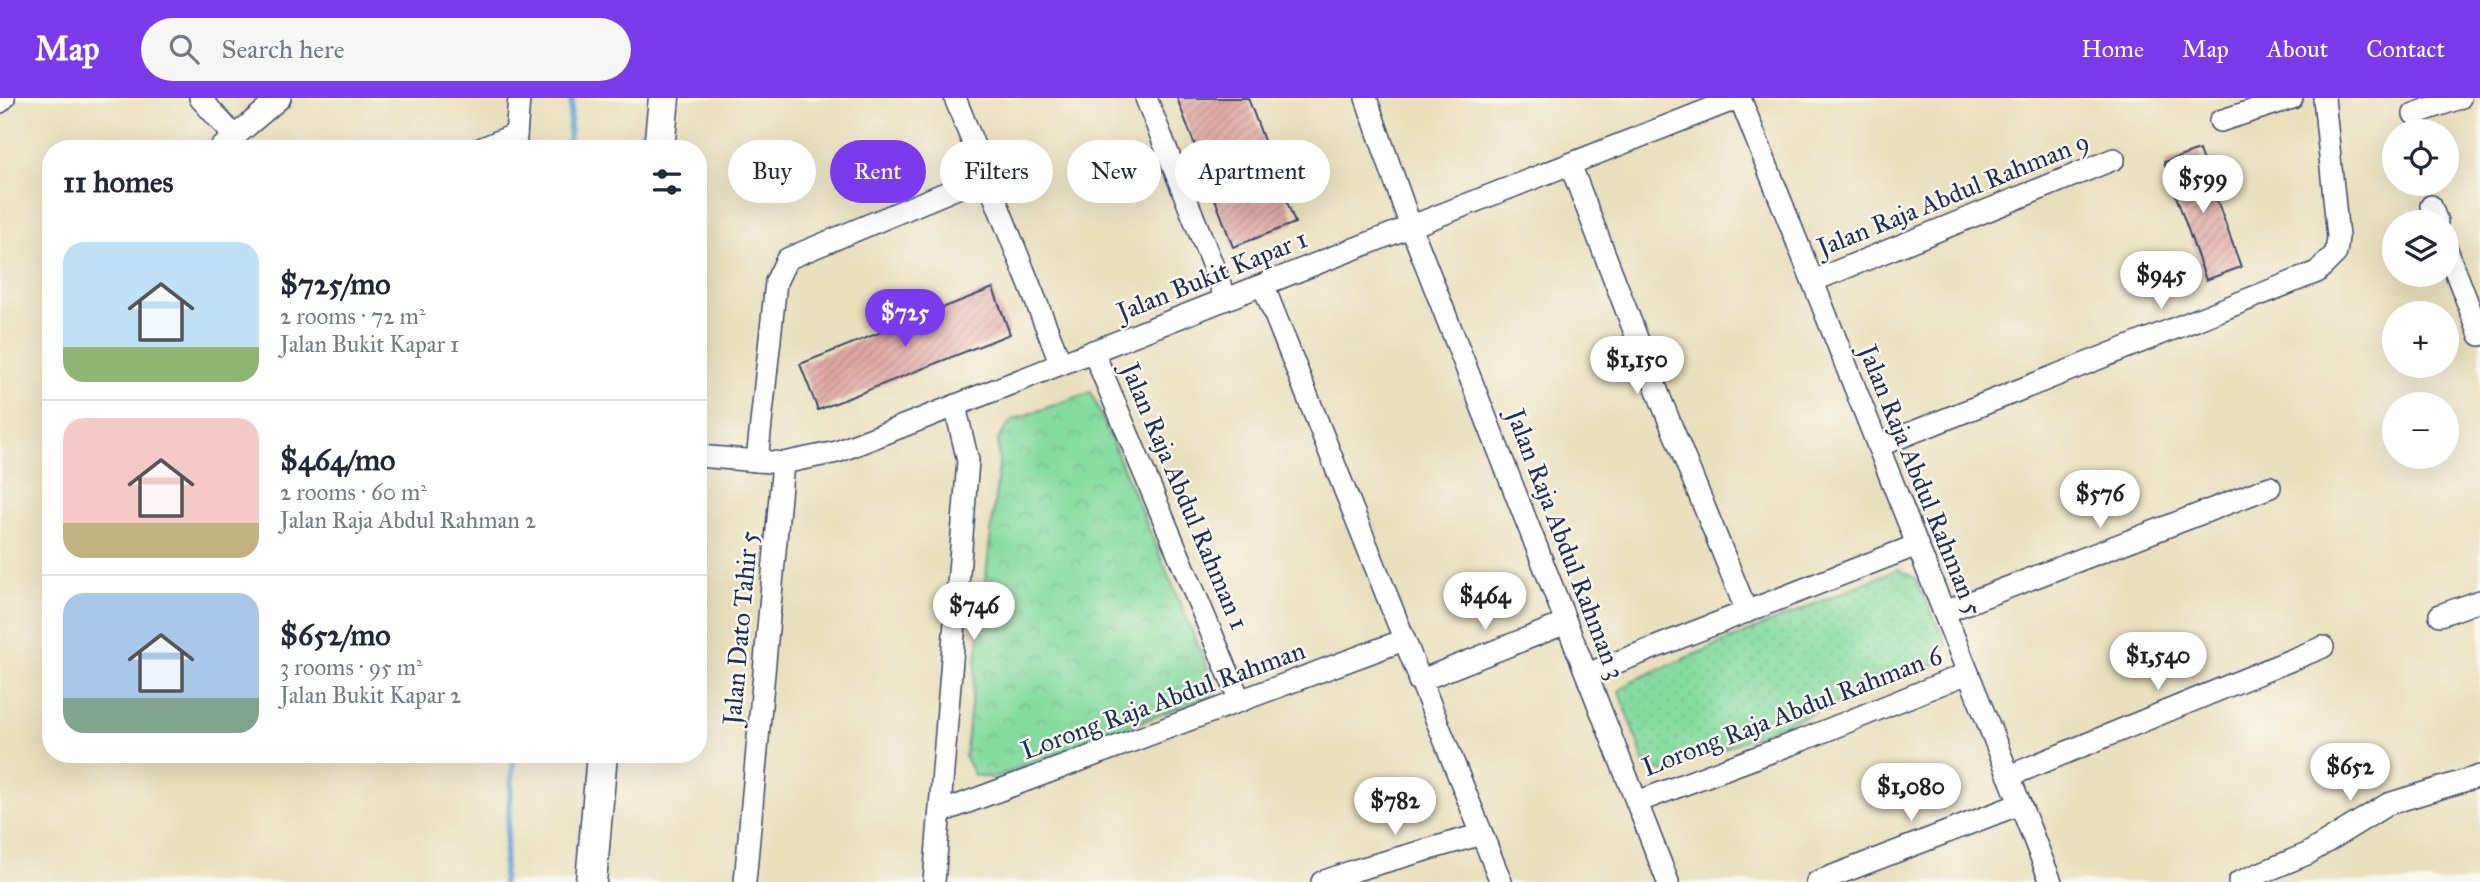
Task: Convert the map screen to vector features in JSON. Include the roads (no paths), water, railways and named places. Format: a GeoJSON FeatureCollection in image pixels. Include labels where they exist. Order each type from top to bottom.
{"type":"FeatureCollection","features":[{"type":"Feature","properties":{"kind":"street"},"geometry":{"type":"LineString","coordinates":[[0,102],[4,98]]}},
{"type":"Feature","properties":{"kind":"street"},"geometry":{"type":"LineString","coordinates":[[200,98],[225,140]]}},
{"type":"Feature","properties":{"kind":"street"},"geometry":{"type":"LineString","coordinates":[[231,140],[280,98]]}},
{"type":"Feature","properties":{"kind":"street"},"geometry":{"type":"LineString","coordinates":[[515,140],[519,98]]}},
{"type":"Feature","properties":{"kind":"street"},"geometry":{"type":"LineString","coordinates":[[660,140],[664,98]]}},
{"type":"Feature","properties":{"kind":"street"},"geometry":{"type":"LineString","coordinates":[[955,98],[972,140]]}},
{"type":"Feature","properties":{"kind":"street"},"geometry":{"type":"LineString","coordinates":[[1146,98],[1226,299]]}},
{"type":"Feature","properties":{"kind":"street","name":"Jalan Raja Abdul Rahman 3"},"geometry":{"type":"LineString","coordinates":[[1366,98],[1411,227],[1668,882]]}},
{"type":"Feature","properties":{"kind":"street","name":"Jalan Bukit Kapar 1"},"geometry":{"type":"LineString","coordinates":[[707,457],[783,463],[837,452],[1739,98]]}},
{"type":"Feature","properties":{"kind":"street","name":"Jalan Raja Abdul Rahman 5"},"geometry":{"type":"LineString","coordinates":[[1739,98],[2051,882]]}},
{"type":"Feature","properties":{"kind":"street"},"geometry":{"type":"LineString","coordinates":[[2220,121],[2292,98]]}},
{"type":"Feature","properties":{"kind":"street"},"geometry":{"type":"LineString","coordinates":[[1878,446],[2317,272],[2336,253],[2338,237],[2324,98]]}},
{"type":"Feature","properties":{"kind":"street"},"geometry":{"type":"LineString","coordinates":[[2414,114],[2460,98]]}},
{"type":"Feature","properties":{"kind":"street","name":"Jalan Raja Abdul Rahman 9"},"geometry":{"type":"LineString","coordinates":[[1813,281],[2114,159]]}},
{"type":"Feature","properties":{"kind":"street"},"geometry":{"type":"LineString","coordinates":[[1570,163],[1746,612]]}},
{"type":"Feature","properties":{"kind":"street"},"geometry":{"type":"LineString","coordinates":[[757,461],[776,282],[787,259],[940,195]]}},
{"type":"Feature","properties":{"kind":"street"},"geometry":{"type":"LineString","coordinates":[[997,203],[1061,364]]}},
{"type":"Feature","properties":{"kind":"street"},"geometry":{"type":"LineString","coordinates":[[2459,281],[2480,335]]}},
{"type":"Feature","properties":{"kind":"street"},"geometry":{"type":"LineString","coordinates":[[1263,285],[1501,882]]}},
{"type":"Feature","properties":{"kind":"street","name":"Jalan Raja Abdul Rahman 1"},"geometry":{"type":"LineString","coordinates":[[1093,351],[1241,701]]}},
{"type":"Feature","properties":{"kind":"street"},"geometry":{"type":"LineString","coordinates":[[934,882],[968,461],[955,406]]}},
{"type":"Feature","properties":{"kind":"street","name":"Jalan Dato Tahir 5"},"geometry":{"type":"LineString","coordinates":[[745,882],[783,463]]}},
{"type":"Feature","properties":{"kind":"street"},"geometry":{"type":"LineString","coordinates":[[1944,612],[2270,487]]}},
{"type":"Feature","properties":{"kind":"street"},"geometry":{"type":"LineString","coordinates":[[1587,674],[1917,545]]}},
{"type":"Feature","properties":{"kind":"street"},"geometry":{"type":"LineString","coordinates":[[2440,615],[2480,601]]}},
{"type":"Feature","properties":{"kind":"street"},"geometry":{"type":"LineString","coordinates":[[1419,681],[1566,622]]}},
{"type":"Feature","properties":{"kind":"street","name":"Lorong Raja Abdul Rahman"},"geometry":{"type":"LineString","coordinates":[[941,812],[1404,640]]}},
{"type":"Feature","properties":{"kind":"street"},"geometry":{"type":"LineString","coordinates":[[2009,776],[2323,647]]}},
{"type":"Feature","properties":{"kind":"street","name":"Lorong Raja Abdul Rahman 6"},"geometry":{"type":"LineString","coordinates":[[1637,802],[1968,673]]}},
{"type":"Feature","properties":{"kind":"street"},"geometry":{"type":"LineString","coordinates":[[590,882],[601,763]]}},
{"type":"Feature","properties":{"kind":"street"},"geometry":{"type":"LineString","coordinates":[[2239,882],[2307,854],[2388,804],[2480,776]]}},
{"type":"Feature","properties":{"kind":"street"},"geometry":{"type":"LineString","coordinates":[[1817,882],[2020,804]]}},
{"type":"Feature","properties":{"kind":"street"},"geometry":{"type":"LineString","coordinates":[[1321,882],[1358,876],[1482,834]]}},
{"type":"Feature","properties":{"kind":"waterway"},"geometry":{"type":"LineString","coordinates":[[569,140],[572,98]]}},
{"type":"Feature","properties":{"kind":"waterway"},"geometry":{"type":"LineString","coordinates":[[503,882],[513,763]]}}]}
